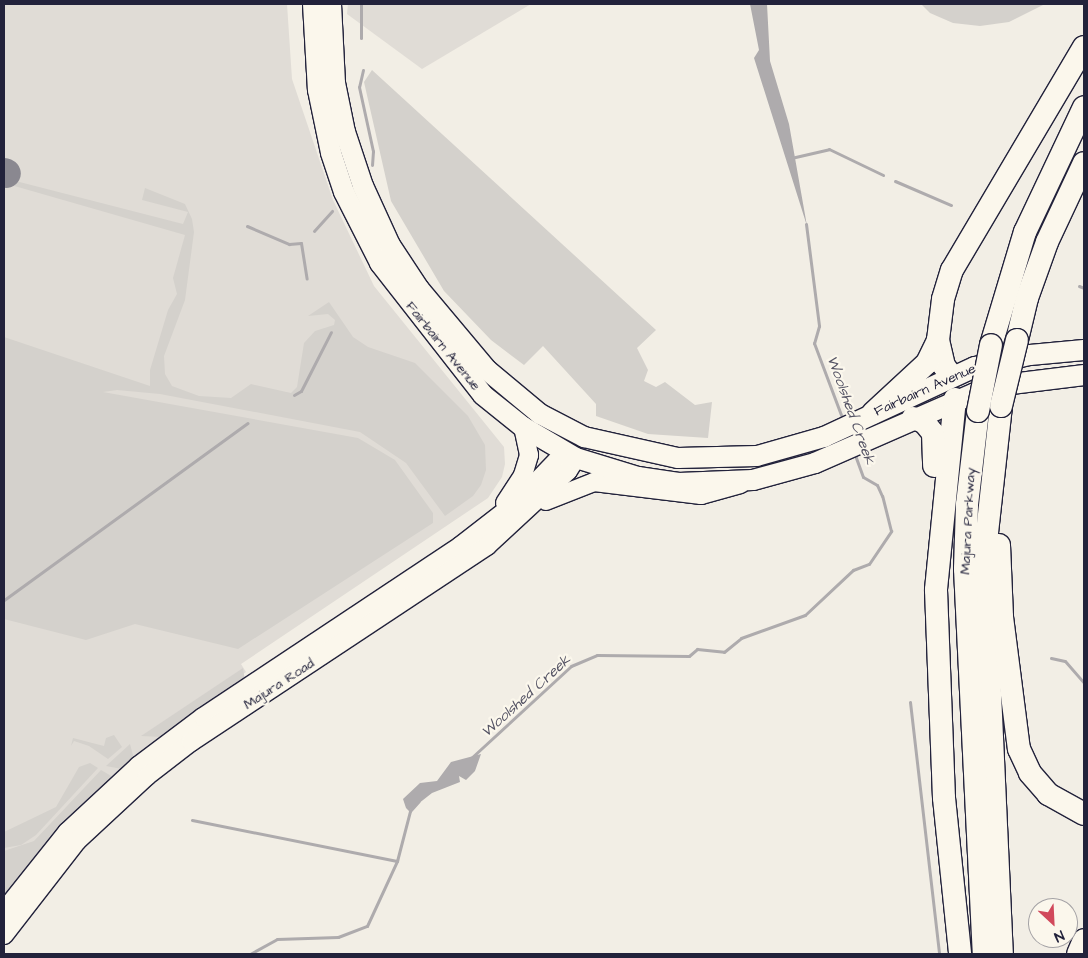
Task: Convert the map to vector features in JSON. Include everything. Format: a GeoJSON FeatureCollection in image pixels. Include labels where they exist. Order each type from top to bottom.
{"type":"FeatureCollection","features":[{"type":"Feature","properties":{"kind":"highway"},"geometry":{"type":"LineString","coordinates":[[937,563],[960,381],[944,366],[938,340],[943,299],[956,261],[1084,47]]}},
{"type":"Feature","properties":{"kind":"highway","name":"Majura Parkway"},"geometry":{"type":"LineString","coordinates":[[984,954],[965,569],[967,506],[978,411],[991,345],[1025,232],[1084,107]]}},
{"type":"Feature","properties":{"kind":"highway","name":"Majura Parkway"},"geometry":{"type":"LineString","coordinates":[[1002,954],[984,571],[989,488],[1002,396],[1027,298],[1048,242],[1084,163]]}},
{"type":"Feature","properties":{"kind":"highway"},"geometry":{"type":"LineString","coordinates":[[871,414],[926,362],[938,340]]}},
{"type":"Feature","properties":{"kind":"highway"},"geometry":{"type":"LineString","coordinates":[[1002,396],[1004,454],[999,568],[1016,733],[1024,760],[1039,785],[1060,803],[1084,814]]}},
{"type":"Feature","properties":{"kind":"highway"},"geometry":{"type":"LineString","coordinates":[[913,418],[928,425],[935,439],[930,519],[937,563],[944,798],[960,954]]}},
{"type":"Feature","properties":{"kind":"highway"},"geometry":{"type":"LineString","coordinates":[[1078,954],[1084,940]]}},
{"type":"Feature","properties":{"kind":"main road","name":"Fairbairn Avenue"},"geometry":{"type":"LineString","coordinates":[[313,4],[323,121],[344,192],[362,232],[399,291],[459,369],[483,395],[523,427],[571,455],[638,477],[679,483],[753,480],[833,456],[913,418],[960,381]]}},
{"type":"Feature","properties":{"kind":"main road","name":"Fairbairn Avenue"},"geometry":{"type":"LineString","coordinates":[[331,4],[338,106],[354,162],[390,245],[419,289],[491,374],[540,414],[584,437],[655,456],[700,460],[757,456],[824,436],[871,414],[960,381],[1016,357],[1084,350]]}},
{"type":"Feature","properties":{"kind":"main road","name":"Fairbairn Avenue"},"geometry":{"type":"LineString","coordinates":[[960,381],[1002,396],[1084,375]]}},
{"type":"Feature","properties":{"kind":"main road"},"geometry":{"type":"LineString","coordinates":[[495,530],[523,475],[529,449],[523,427]]}},
{"type":"Feature","properties":{"kind":"main road"},"geometry":{"type":"LineString","coordinates":[[571,455],[584,437]]}},
{"type":"Feature","properties":{"kind":"main road","name":"Majura Road"},"geometry":{"type":"LineString","coordinates":[[4,935],[77,841],[147,776],[191,742],[495,530],[568,471],[571,455]]}},
{"type":"Feature","properties":{"kind":"main road"},"geometry":{"type":"LineString","coordinates":[[495,530],[548,500],[588,483],[702,495],[753,480]]}},
{"type":"Feature","properties":{"kind":"main road","name":"Majura Road"},"geometry":{"type":"LineString","coordinates":[[4,911],[67,832],[138,766],[495,530]]}},
{"type":"Feature","properties":{"kind":"shaded area"},"geometry":{"type":"Polygon","coordinates":[[[4,4],[287,4],[292,79],[333,200],[374,286],[504,447],[505,464],[502,477],[488,498],[241,664],[246,672],[140,754],[82,806],[4,898],[4,4]]]}},
{"type":"Feature","properties":{"kind":"shaded area"},"geometry":{"type":"Polygon","coordinates":[[[348,4],[531,4],[422,69],[347,14],[348,4]]]}},
{"type":"Feature","properties":{"kind":"shaded area"},"geometry":{"type":"Polygon","coordinates":[[[750,4],[767,4],[770,61],[789,124],[807,226],[754,58],[759,50],[750,4]]]}},
{"type":"Feature","properties":{"kind":"shaded area"},"geometry":{"type":"Polygon","coordinates":[[[921,4],[1045,4],[1009,22],[980,26],[953,23],[930,13],[921,4]]]}},
{"type":"Feature","properties":{"kind":"shaded area"},"geometry":{"type":"Polygon","coordinates":[[[372,70],[656,330],[637,348],[648,370],[644,381],[656,387],[665,382],[695,405],[712,402],[708,438],[648,434],[596,416],[596,404],[543,346],[524,365],[491,340],[444,291],[391,201],[364,82],[372,70]]]}},
{"type":"Feature","properties":{"kind":"shaded area"},"geometry":{"type":"Polygon","coordinates":[[[4,178],[183,224],[188,212],[142,200],[145,188],[185,204],[192,219],[194,232],[185,300],[164,356],[165,374],[172,386],[199,396],[231,398],[251,384],[291,393],[297,387],[304,343],[315,331],[334,325],[335,320],[328,314],[308,316],[329,302],[353,337],[368,347],[415,363],[468,416],[485,445],[486,470],[481,485],[473,496],[445,516],[406,463],[360,432],[160,394],[117,390],[103,392],[358,438],[395,460],[433,513],[433,523],[238,649],[135,624],[86,640],[4,619],[4,337],[150,386],[150,370],[168,310],[177,294],[173,278],[185,235],[4,183],[4,178]]]}},
{"type":"Feature","properties":{"kind":"shaded area"},"geometry":{"type":"Polygon","coordinates":[[[243,668],[245,681],[162,737],[141,736],[243,668]]]}},
{"type":"Feature","properties":{"kind":"shaded area"},"geometry":{"type":"Polygon","coordinates":[[[114,735],[122,747],[108,759],[89,746],[74,741],[71,746],[73,738],[104,746],[106,738],[114,735]]]}},
{"type":"Feature","properties":{"kind":"shaded area"},"geometry":{"type":"Polygon","coordinates":[[[130,744],[134,759],[122,769],[106,766],[130,744]]]}},
{"type":"Feature","properties":{"kind":"shaded area"},"geometry":{"type":"Polygon","coordinates":[[[481,754],[475,771],[466,780],[459,776],[460,782],[432,793],[409,811],[406,808],[403,799],[420,783],[437,781],[451,762],[481,754]]]}},
{"type":"Feature","properties":{"kind":"shaded area"},"geometry":{"type":"Polygon","coordinates":[[[90,763],[98,768],[36,835],[21,845],[4,848],[4,832],[56,807],[79,767],[90,763]]]}},
{"type":"Feature","properties":{"kind":"shaded area"},"geometry":{"type":"Polygon","coordinates":[[[101,770],[113,777],[67,821],[4,898],[4,851],[34,841],[101,770]]]}},
{"type":"Feature","properties":{"kind":"waterway"},"geometry":{"type":"LineString","coordinates":[[361,4],[361,38]]}},
{"type":"Feature","properties":{"kind":"waterway"},"geometry":{"type":"LineString","coordinates":[[363,70],[359,87],[373,151],[372,165]]}},
{"type":"Feature","properties":{"kind":"waterway"},"geometry":{"type":"LineString","coordinates":[[791,158],[829,149],[883,175]]}},
{"type":"Feature","properties":{"kind":"waterway"},"geometry":{"type":"LineString","coordinates":[[895,181],[951,205]]}},
{"type":"Feature","properties":{"kind":"waterway"},"geometry":{"type":"LineString","coordinates":[[314,231],[332,211]]}},
{"type":"Feature","properties":{"kind":"waterway","name":"Woolshed Creek"},"geometry":{"type":"LineString","coordinates":[[806,224],[819,326],[814,343],[843,420]]}},
{"type":"Feature","properties":{"kind":"waterway"},"geometry":{"type":"LineString","coordinates":[[247,226],[289,244],[301,243],[307,279]]}},
{"type":"Feature","properties":{"kind":"waterway"},"geometry":{"type":"LineString","coordinates":[[1079,286],[1084,288]]}},
{"type":"Feature","properties":{"kind":"waterway"},"geometry":{"type":"LineString","coordinates":[[294,395],[301,391],[331,332]]}},
{"type":"Feature","properties":{"kind":"waterway"},"geometry":{"type":"LineString","coordinates":[[4,600],[248,423]]}},
{"type":"Feature","properties":{"kind":"waterway","name":"Woolshed Creek"},"geometry":{"type":"LineString","coordinates":[[470,759],[571,666],[597,655],[689,656],[697,649],[724,652],[741,638],[805,615],[853,570],[869,564],[891,531],[882,496],[877,485],[863,477],[854,452]]}},
{"type":"Feature","properties":{"kind":"waterway"},"geometry":{"type":"LineString","coordinates":[[1051,658],[1065,661],[1084,683]]}},
{"type":"Feature","properties":{"kind":"waterway"},"geometry":{"type":"LineString","coordinates":[[910,702],[939,954]]}},
{"type":"Feature","properties":{"kind":"waterway","name":"Woolshed Creek"},"geometry":{"type":"LineString","coordinates":[[250,954],[277,939],[338,937],[367,926],[397,861],[410,811],[419,801]]}},
{"type":"Feature","properties":{"kind":"waterway"},"geometry":{"type":"LineString","coordinates":[[192,820],[397,861]]}}]}
